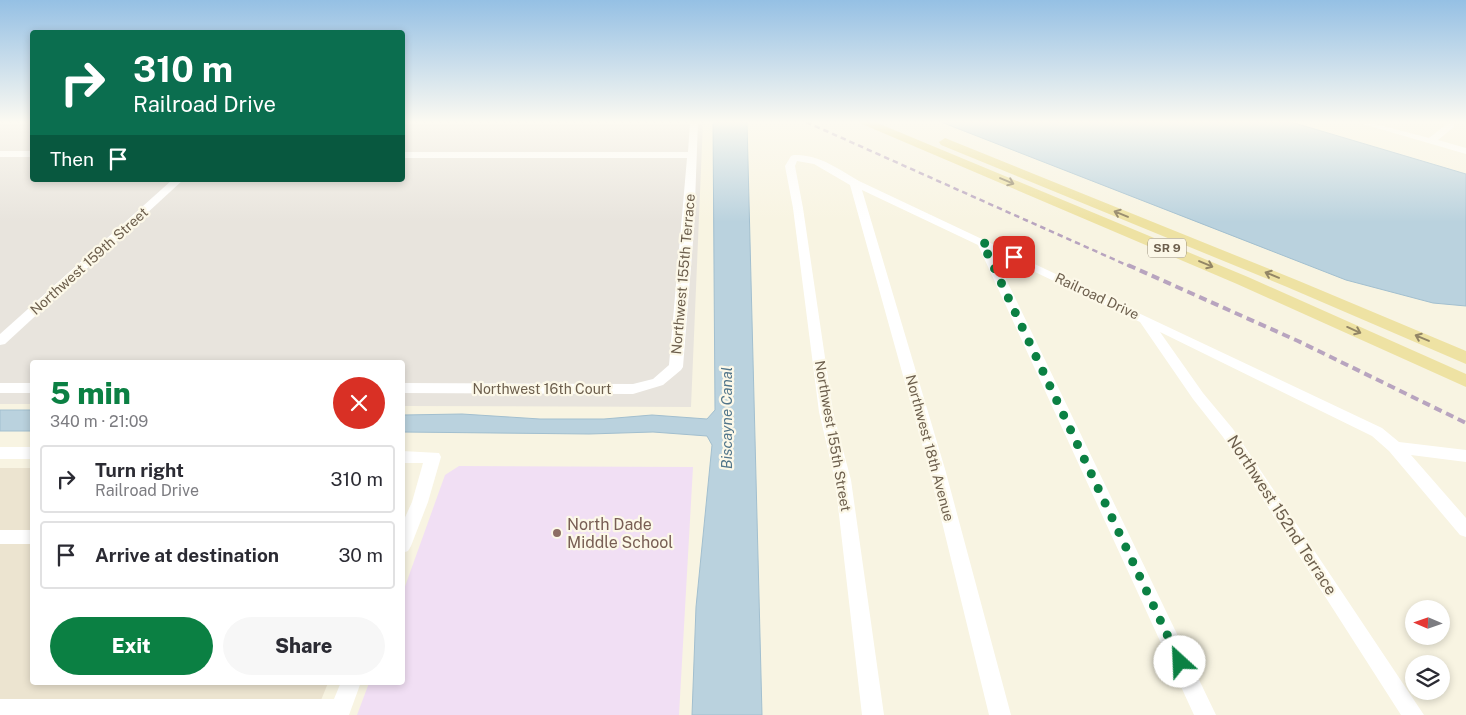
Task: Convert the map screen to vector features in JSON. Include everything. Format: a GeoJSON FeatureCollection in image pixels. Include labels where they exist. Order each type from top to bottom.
{"type":"FeatureCollection","features":[{"type":"Feature","properties":{"kind":"main road","name":"SR 9"},"geometry":{"type":"LineString","coordinates":[[946,155],[1222,271],[1466,381]]}},
{"type":"Feature","properties":{"kind":"main road","name":"SR 9"},"geometry":{"type":"LineString","coordinates":[[977,155],[1292,284],[1466,358]]}},
{"type":"Feature","properties":{"kind":"street","name":"Northwest 155th Terrace"},"geometry":{"type":"LineString","coordinates":[[676,367],[692,155]]}},
{"type":"Feature","properties":{"kind":"street","name":"Railroad Drive"},"geometry":{"type":"LineString","coordinates":[[794,158],[804,157],[814,161],[1377,432],[1395,447],[1466,530]]}},
{"type":"Feature","properties":{"kind":"street","name":"Northwest 155th Street"},"geometry":{"type":"LineString","coordinates":[[794,158],[790,166],[826,412],[842,480],[874,715]]}},
{"type":"Feature","properties":{"kind":"street","name":"Northwest 159th Street"},"geometry":{"type":"LineString","coordinates":[[0,341],[176,182]]}},
{"type":"Feature","properties":{"kind":"street","name":"Northwest 18th Avenue"},"geometry":{"type":"LineString","coordinates":[[855,182],[936,469],[1000,715]]}},
{"type":"Feature","properties":{"kind":"street"},"geometry":{"type":"LineString","coordinates":[[982,242],[1205,715]]}},
{"type":"Feature","properties":{"kind":"street","name":"Northwest 152nd Terrace"},"geometry":{"type":"LineString","coordinates":[[1144,319],[1198,396],[1228,433],[1413,715]]}},
{"type":"Feature","properties":{"kind":"street","name":"Northwest 16th Court"},"geometry":{"type":"LineString","coordinates":[[405,388],[633,389],[658,382],[676,367]]}},
{"type":"Feature","properties":{"kind":"street"},"geometry":{"type":"LineString","coordinates":[[0,388],[30,388]]}},
{"type":"Feature","properties":{"kind":"street"},"geometry":{"type":"LineString","coordinates":[[1395,447],[1466,456]]}},
{"type":"Feature","properties":{"kind":"street"},"geometry":{"type":"LineString","coordinates":[[0,452],[30,453]]}},
{"type":"Feature","properties":{"kind":"street"},"geometry":{"type":"LineString","coordinates":[[405,457],[433,457],[420,502],[405,537]]}},
{"type":"Feature","properties":{"kind":"street"},"geometry":{"type":"LineString","coordinates":[[0,537],[30,537]]}},
{"type":"Feature","properties":{"kind":"street"},"geometry":{"type":"LineString","coordinates":[[0,709],[339,712],[349,685]]}},
{"type":"Feature","properties":{"kind":"shaded area"},"geometry":{"type":"Polygon","coordinates":[[[0,155],[30,155],[30,182],[405,182],[405,155],[702,155],[691,407],[405,406],[405,360],[30,360],[30,404],[0,404],[0,155]]]}},
{"type":"Feature","properties":{"kind":"shaded area","name":"North Dade Middle School"},"geometry":{"type":"Polygon","coordinates":[[[459,466],[693,467],[679,715],[357,715],[368,685],[405,685],[405,586],[445,475],[459,466]]]}},
{"type":"Feature","properties":{"kind":"shaded area"},"geometry":{"type":"Polygon","coordinates":[[[0,468],[30,468],[30,685],[327,685],[315,715],[0,715],[0,468]]]}},
{"type":"Feature","properties":{"kind":"water","name":"Biscayne Canal"},"geometry":{"type":"Polygon","coordinates":[[[713,155],[748,155],[762,715],[692,715],[696,607],[712,445],[707,436],[653,432],[589,434],[405,432],[405,415],[462,414],[540,419],[604,419],[652,415],[707,419],[715,410],[713,155]]]}},
{"type":"Feature","properties":{"kind":"water"},"geometry":{"type":"Polygon","coordinates":[[[1027,155],[1403,155],[1466,174],[1466,306],[1433,303],[1346,280],[1027,155]]]}},
{"type":"Feature","properties":{"kind":"water"},"geometry":{"type":"Polygon","coordinates":[[[0,410],[30,410],[30,431],[0,431],[0,410]]]}},
{"type":"Feature","properties":{"kind":"railway"},"geometry":{"type":"LineString","coordinates":[[881,155],[1131,267]]}},
{"type":"Feature","properties":{"kind":"railway"},"geometry":{"type":"LineString","coordinates":[[1128,265],[1298,341],[1466,423]]}},
{"type":"Feature","properties":{"kind":"place","name":"North Dade Middle School"},"geometry":{"type":"Point","coordinates":[557,533]}},
{"type":"Feature","properties":{"kind":"route"},"geometry":{"type":"LineString","coordinates":[[1014,257],[982,242],[1180,662]]}}]}
